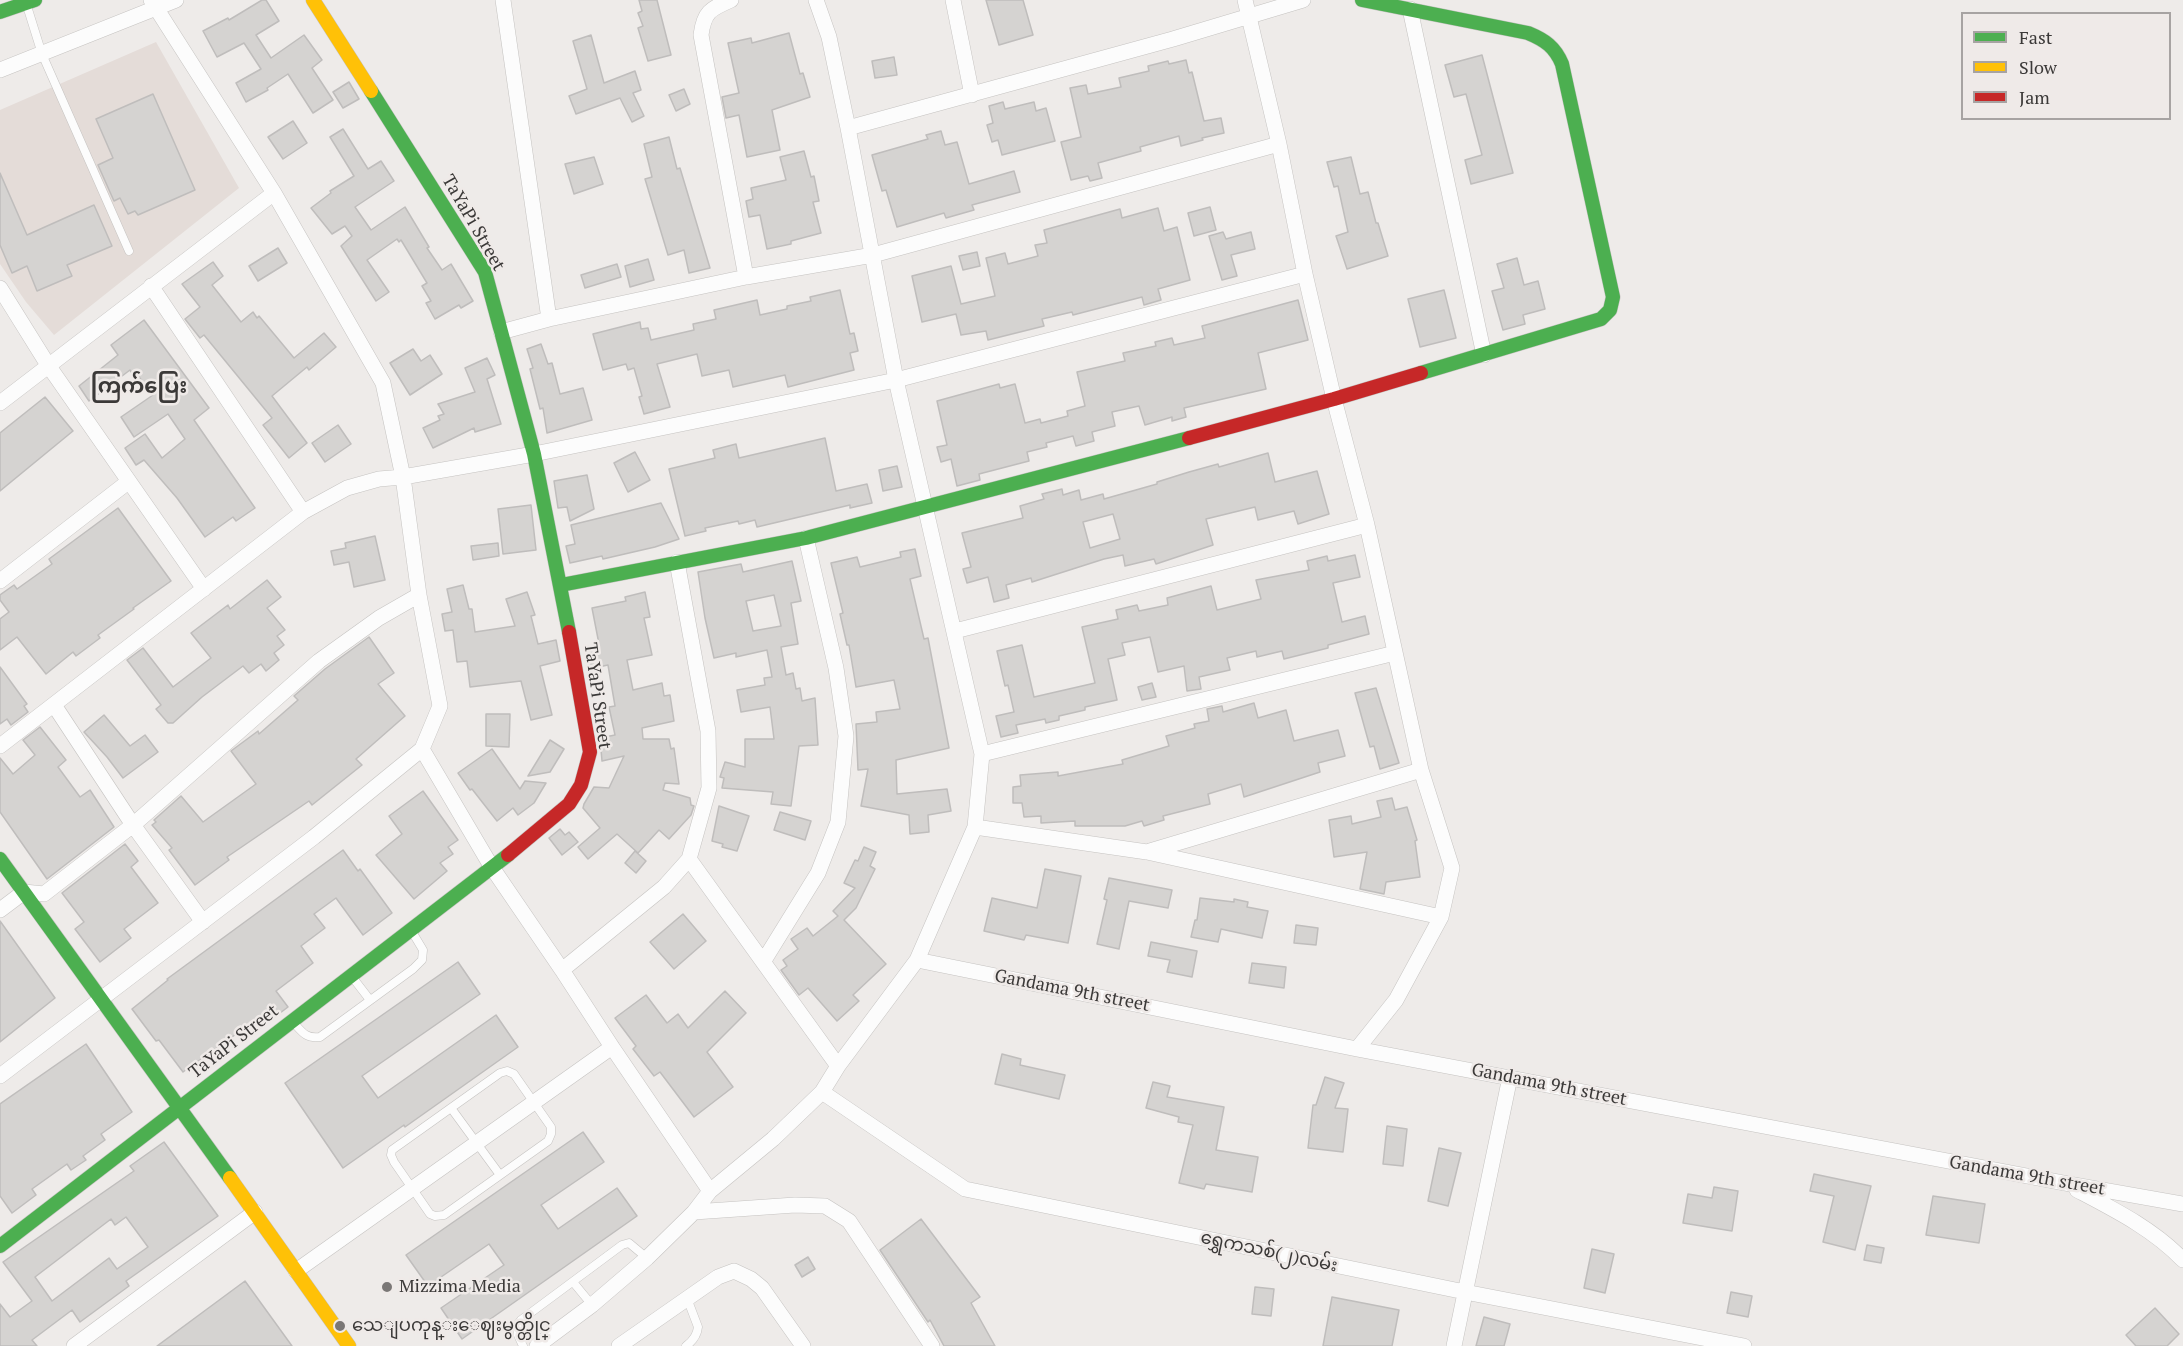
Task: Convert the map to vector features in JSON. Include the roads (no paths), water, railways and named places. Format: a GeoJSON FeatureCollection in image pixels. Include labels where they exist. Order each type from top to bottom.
{"type":"FeatureCollection","features":[{"type":"Feature","properties":{"kind":"street"},"geometry":{"type":"LineString","coordinates":[[0,70],[42,54],[154,4],[176,0]]}},
{"type":"Feature","properties":{"kind":"street","name":"TaYaPi Street"},"geometry":{"type":"LineString","coordinates":[[0,1246],[527,840],[569,804],[581,785],[590,752],[561,585],[534,454],[485,272],[313,0]]}},
{"type":"Feature","properties":{"kind":"street"},"geometry":{"type":"LineString","coordinates":[[503,0],[549,319]]}},
{"type":"Feature","properties":{"kind":"street"},"geometry":{"type":"LineString","coordinates":[[731,0],[714,7],[703,20],[701,35],[746,277]]}},
{"type":"Feature","properties":{"kind":"street"},"geometry":{"type":"LineString","coordinates":[[537,1346],[592,1305],[647,1258],[694,1212],[710,1191],[772,1139],[822,1092],[838,1066],[917,960],[975,827],[982,754],[896,380],[829,37],[816,0]]}},
{"type":"Feature","properties":{"kind":"street"},"geometry":{"type":"LineString","coordinates":[[953,0],[972,95]]}},
{"type":"Feature","properties":{"kind":"street"},"geometry":{"type":"LineString","coordinates":[[1245,0],[1279,144],[1305,274],[1334,399],[1368,525],[1422,770],[1452,868],[1441,917],[1396,1000],[1356,1049]]}},
{"type":"Feature","properties":{"kind":"street"},"geometry":{"type":"LineString","coordinates":[[848,128],[972,95],[1303,0]]}},
{"type":"Feature","properties":{"kind":"street"},"geometry":{"type":"LineString","coordinates":[[561,585],[806,538],[924,508],[1334,399],[1601,319],[1610,310],[1613,297],[1562,64],[1555,48],[1528,33],[1362,0]]}},
{"type":"Feature","properties":{"kind":"street"},"geometry":{"type":"LineString","coordinates":[[0,12],[30,2]]}},
{"type":"Feature","properties":{"kind":"street"},"geometry":{"type":"LineString","coordinates":[[0,1076],[314,837],[422,749],[440,706],[419,595],[403,477],[383,383],[274,193],[154,4]]}},
{"type":"Feature","properties":{"kind":"street"},"geometry":{"type":"LineString","coordinates":[[1410,9],[1484,355]]}},
{"type":"Feature","properties":{"kind":"street"},"geometry":{"type":"LineString","coordinates":[[501,332],[549,319],[746,277],[873,255],[1279,144]]}},
{"type":"Feature","properties":{"kind":"street"},"geometry":{"type":"LineString","coordinates":[[0,403],[274,193]]}},
{"type":"Feature","properties":{"kind":"street"},"geometry":{"type":"LineString","coordinates":[[0,746],[303,512],[346,488],[379,479],[403,477],[534,454],[896,380],[1305,274]]}},
{"type":"Feature","properties":{"kind":"street"},"geometry":{"type":"LineString","coordinates":[[151,286],[303,512]]}},
{"type":"Feature","properties":{"kind":"street"},"geometry":{"type":"LineString","coordinates":[[0,288],[48,365],[204,589]]}},
{"type":"Feature","properties":{"kind":"street"},"geometry":{"type":"LineString","coordinates":[[0,581],[128,482]]}},
{"type":"Feature","properties":{"kind":"street"},"geometry":{"type":"LineString","coordinates":[[955,631],[1368,525]]}},
{"type":"Feature","properties":{"kind":"street"},"geometry":{"type":"LineString","coordinates":[[763,962],[818,873],[838,822],[846,736],[836,668],[806,538]]}},
{"type":"Feature","properties":{"kind":"street"},"geometry":{"type":"LineString","coordinates":[[562,970],[664,887],[689,859],[710,788],[708,731],[677,562]]}},
{"type":"Feature","properties":{"kind":"street"},"geometry":{"type":"LineString","coordinates":[[0,910],[24,892],[44,894],[133,825],[319,662],[379,618],[419,595]]}},
{"type":"Feature","properties":{"kind":"street"},"geometry":{"type":"LineString","coordinates":[[982,754],[1395,653]]}},
{"type":"Feature","properties":{"kind":"street"},"geometry":{"type":"LineString","coordinates":[[54,705],[133,825],[203,922]]}},
{"type":"Feature","properties":{"kind":"street"},"geometry":{"type":"LineString","coordinates":[[422,749],[491,866],[710,1191]]}},
{"type":"Feature","properties":{"kind":"street"},"geometry":{"type":"LineString","coordinates":[[1147,852],[1422,770]]}},
{"type":"Feature","properties":{"kind":"street"},"geometry":{"type":"LineString","coordinates":[[975,827],[1147,852],[1441,917]]}},
{"type":"Feature","properties":{"kind":"street"},"geometry":{"type":"LineString","coordinates":[[0,859],[180,1107],[349,1346]]}},
{"type":"Feature","properties":{"kind":"street"},"geometry":{"type":"LineString","coordinates":[[689,859],[838,1066]]}},
{"type":"Feature","properties":{"kind":"street","name":"Gandama 9th street"},"geometry":{"type":"LineString","coordinates":[[917,960],[1356,1049],[2183,1204]]}},
{"type":"Feature","properties":{"kind":"street"},"geometry":{"type":"LineString","coordinates":[[296,1271],[612,1047]]}},
{"type":"Feature","properties":{"kind":"street"},"geometry":{"type":"LineString","coordinates":[[1454,1346],[1510,1077]]}},
{"type":"Feature","properties":{"kind":"street","name":"ရွှေကသစ်(၂)လမ်း"},"geometry":{"type":"LineString","coordinates":[[822,1092],[965,1189],[1465,1292],[1744,1346]]}},
{"type":"Feature","properties":{"kind":"street"},"geometry":{"type":"LineString","coordinates":[[2064,1183],[2113,1209],[2165,1241],[2183,1260]]}},
{"type":"Feature","properties":{"kind":"street"},"geometry":{"type":"LineString","coordinates":[[694,1212],[795,1205],[825,1206],[849,1221],[933,1346]]}},
{"type":"Feature","properties":{"kind":"street"},"geometry":{"type":"LineString","coordinates":[[74,1346],[255,1212]]}},
{"type":"Feature","properties":{"kind":"street"},"geometry":{"type":"LineString","coordinates":[[619,1346],[718,1276],[734,1271],[751,1279],[762,1288],[803,1346]]}},
{"type":"Feature","properties":{"kind":"lane"},"geometry":{"type":"LineString","coordinates":[[30,2],[42,54],[129,251]]}},
{"type":"Feature","properties":{"kind":"lane"},"geometry":{"type":"LineString","coordinates":[[292,1020],[305,1035],[312,1038],[321,1037],[413,969],[422,960],[423,951],[410,929]]}},
{"type":"Feature","properties":{"kind":"lane"},"geometry":{"type":"LineString","coordinates":[[351,975],[370,1000]]}},
{"type":"Feature","properties":{"kind":"lane"},"geometry":{"type":"LineString","coordinates":[[507,1071],[514,1074],[535,1102],[551,1127],[551,1134],[548,1140],[444,1215],[435,1216],[430,1214],[411,1189],[391,1155],[392,1150],[451,1108],[500,1073],[507,1071]]}},
{"type":"Feature","properties":{"kind":"lane"},"geometry":{"type":"LineString","coordinates":[[451,1108],[500,1175]]}},
{"type":"Feature","properties":{"kind":"lane"},"geometry":{"type":"LineString","coordinates":[[523,1346],[517,1325],[521,1320],[622,1245],[628,1243],[647,1258]]}},
{"type":"Feature","properties":{"kind":"lane"},"geometry":{"type":"LineString","coordinates":[[573,1282],[592,1305]]}},
{"type":"Feature","properties":{"kind":"lane"},"geometry":{"type":"LineString","coordinates":[[686,1346],[692,1342],[698,1332],[687,1298]]}},
{"type":"Feature","properties":{"kind":"place","name":"Mizzima Media"},"geometry":{"type":"Point","coordinates":[387,1287]}},
{"type":"Feature","properties":{"kind":"place","name":"သေျပကုန္းေဈးမွတ္တိုင္"},"geometry":{"type":"Point","coordinates":[340,1326]}},
{"type":"Feature","properties":{"kind":"district","name":"ကြက်ပြေး"},"geometry":{"type":"Point","coordinates":[139,387]}}]}
